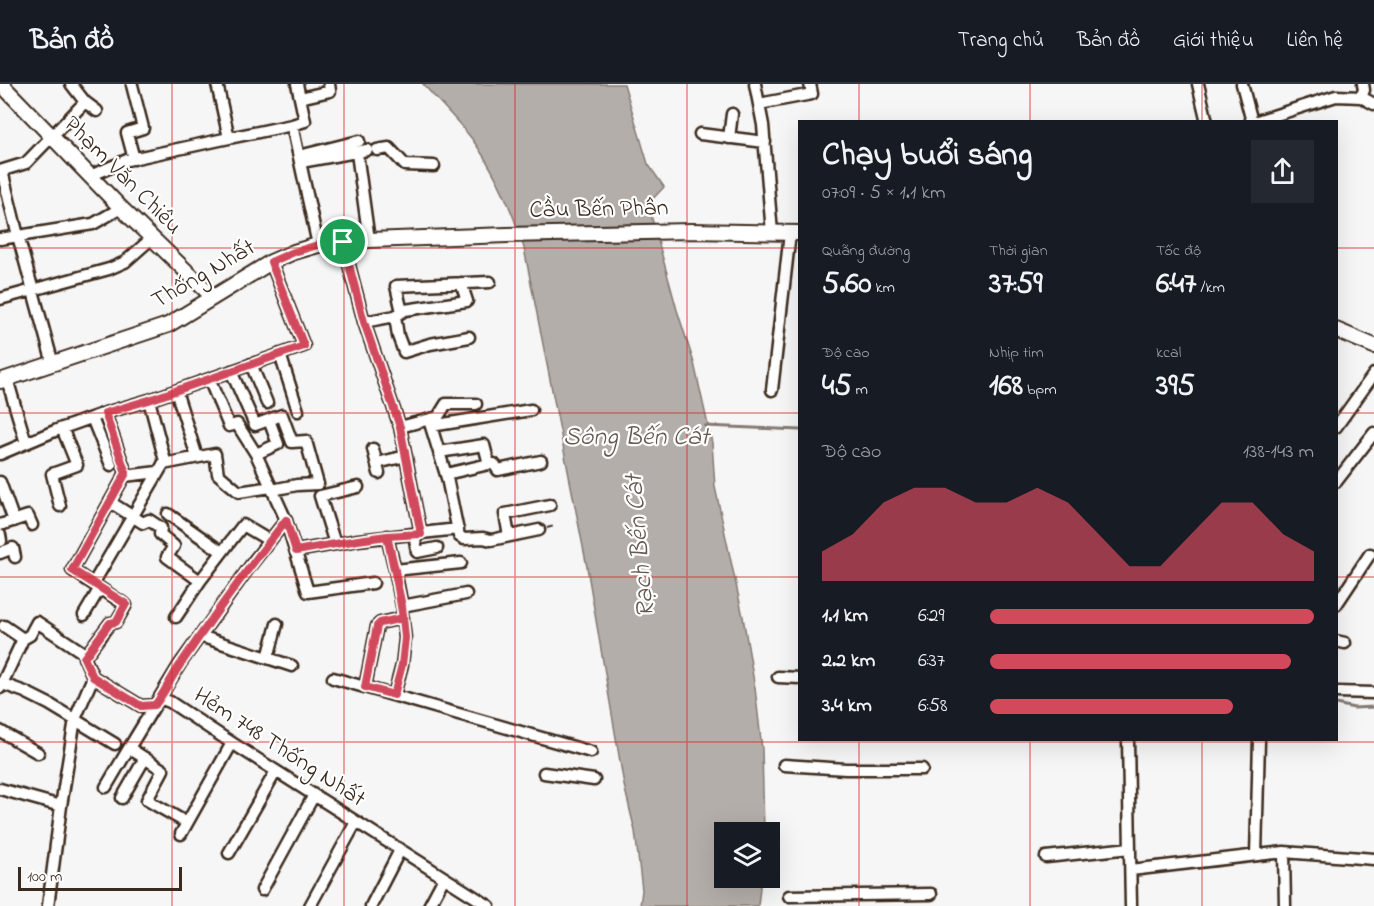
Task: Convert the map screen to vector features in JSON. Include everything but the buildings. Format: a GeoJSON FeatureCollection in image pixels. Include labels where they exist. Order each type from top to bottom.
{"type":"FeatureCollection","features":[{"type":"Feature","properties":{"kind":"main road","name":"Phạm Văn Chiêu"},"geometry":{"type":"LineString","coordinates":[[1,84],[121,208],[213,297]]}},
{"type":"Feature","properties":{"kind":"main road","name":"Cầu Bến Phân"},"geometry":{"type":"LineString","coordinates":[[507,235],[691,231],[795,233]]}},
{"type":"Feature","properties":{"kind":"main road","name":"Thống Nhất"},"geometry":{"type":"LineString","coordinates":[[3,380],[168,325],[271,262],[318,245],[369,240],[507,235]]}},
{"type":"Feature","properties":{"kind":"main road"},"geometry":{"type":"LineString","coordinates":[[1338,331],[1374,346]]}},
{"type":"Feature","properties":{"kind":"street"},"geometry":{"type":"LineString","coordinates":[[71,84],[85,102],[97,111]]}},
{"type":"Feature","properties":{"kind":"street"},"geometry":{"type":"LineString","coordinates":[[217,84],[229,138]]}},
{"type":"Feature","properties":{"kind":"street"},"geometry":{"type":"LineString","coordinates":[[90,176],[127,160],[292,126],[305,121],[297,84]]}},
{"type":"Feature","properties":{"kind":"street"},"geometry":{"type":"LineString","coordinates":[[300,98],[330,91],[329,84]]}},
{"type":"Feature","properties":{"kind":"street"},"geometry":{"type":"LineString","coordinates":[[755,84],[765,142],[772,233]]}},
{"type":"Feature","properties":{"kind":"street"},"geometry":{"type":"LineString","coordinates":[[1198,84],[1207,120]]}},
{"type":"Feature","properties":{"kind":"street"},"geometry":{"type":"LineString","coordinates":[[1242,84],[1252,120]]}},
{"type":"Feature","properties":{"kind":"street"},"geometry":{"type":"LineString","coordinates":[[1361,97],[1364,90],[1363,84]]}},
{"type":"Feature","properties":{"kind":"street"},"geometry":{"type":"LineString","coordinates":[[132,85],[144,128],[127,133],[134,159]]}},
{"type":"Feature","properties":{"kind":"street"},"geometry":{"type":"LineString","coordinates":[[759,104],[811,89]]}},
{"type":"Feature","properties":{"kind":"street"},"geometry":{"type":"LineString","coordinates":[[1259,120],[1336,96],[1361,97],[1374,104]]}},
{"type":"Feature","properties":{"kind":"street"},"geometry":{"type":"LineString","coordinates":[[52,364],[1,171],[26,163],[85,102]]}},
{"type":"Feature","properties":{"kind":"street"},"geometry":{"type":"LineString","coordinates":[[729,138],[732,114]]}},
{"type":"Feature","properties":{"kind":"street"},"geometry":{"type":"LineString","coordinates":[[292,126],[318,245]]}},
{"type":"Feature","properties":{"kind":"street"},"geometry":{"type":"LineString","coordinates":[[700,134],[765,142]]}},
{"type":"Feature","properties":{"kind":"street"},"geometry":{"type":"LineString","coordinates":[[300,159],[359,141]]}},
{"type":"Feature","properties":{"kind":"street"},"geometry":{"type":"LineString","coordinates":[[300,159],[389,148],[405,165],[434,166]]}},
{"type":"Feature","properties":{"kind":"street"},"geometry":{"type":"LineString","coordinates":[[367,151],[369,240]]}},
{"type":"Feature","properties":{"kind":"street"},"geometry":{"type":"LineString","coordinates":[[0,239],[93,224],[121,208]]}},
{"type":"Feature","properties":{"kind":"street"},"geometry":{"type":"LineString","coordinates":[[772,390],[795,233]]}},
{"type":"Feature","properties":{"kind":"street"},"geometry":{"type":"LineString","coordinates":[[0,299],[109,269],[125,262],[152,238]]}},
{"type":"Feature","properties":{"kind":"street"},"geometry":{"type":"LineString","coordinates":[[343,242],[364,322],[400,427],[417,534],[417,552],[437,548]]}},
{"type":"Feature","properties":{"kind":"street"},"geometry":{"type":"LineString","coordinates":[[0,454],[62,428],[304,346],[271,262]]}},
{"type":"Feature","properties":{"kind":"street"},"geometry":{"type":"LineString","coordinates":[[469,338],[430,344],[404,352],[398,336],[399,314],[396,286],[490,282]]}},
{"type":"Feature","properties":{"kind":"street"},"geometry":{"type":"LineString","coordinates":[[364,322],[467,301],[461,283]]}},
{"type":"Feature","properties":{"kind":"street"},"geometry":{"type":"LineString","coordinates":[[280,354],[298,411]]}},
{"type":"Feature","properties":{"kind":"street"},"geometry":{"type":"LineString","coordinates":[[251,364],[267,404]]}},
{"type":"Feature","properties":{"kind":"street"},"geometry":{"type":"LineString","coordinates":[[124,476],[215,454],[218,474],[239,492],[318,484],[306,441],[292,442],[282,416],[255,425],[231,371]]}},
{"type":"Feature","properties":{"kind":"street"},"geometry":{"type":"LineString","coordinates":[[1338,424],[1374,374]]}},
{"type":"Feature","properties":{"kind":"street"},"geometry":{"type":"LineString","coordinates":[[209,379],[229,426],[237,424],[256,454],[272,488],[286,520],[308,592],[373,583]]}},
{"type":"Feature","properties":{"kind":"street"},"geometry":{"type":"LineString","coordinates":[[3,380],[26,443]]}},
{"type":"Feature","properties":{"kind":"street"},"geometry":{"type":"LineString","coordinates":[[176,391],[197,457]]}},
{"type":"Feature","properties":{"kind":"street"},"geometry":{"type":"LineString","coordinates":[[84,615],[96,586],[132,516],[165,461],[149,400]]}},
{"type":"Feature","properties":{"kind":"street"},"geometry":{"type":"LineString","coordinates":[[430,423],[438,417],[446,405],[476,404]]}},
{"type":"Feature","properties":{"kind":"street"},"geometry":{"type":"LineString","coordinates":[[400,427],[531,410]]}},
{"type":"Feature","properties":{"kind":"street"},"geometry":{"type":"LineString","coordinates":[[84,658],[110,623],[116,622],[126,604],[96,586],[69,575],[126,473],[105,413]]}},
{"type":"Feature","properties":{"kind":"street"},"geometry":{"type":"LineString","coordinates":[[92,418],[111,465]]}},
{"type":"Feature","properties":{"kind":"street"},"geometry":{"type":"LineString","coordinates":[[256,454],[278,444],[269,420]]}},
{"type":"Feature","properties":{"kind":"street"},"geometry":{"type":"LineString","coordinates":[[430,423],[446,474],[459,536],[464,539],[491,540],[539,530]]}},
{"type":"Feature","properties":{"kind":"street"},"geometry":{"type":"LineString","coordinates":[[60,506],[52,474],[77,465],[62,428]]}},
{"type":"Feature","properties":{"kind":"street"},"geometry":{"type":"LineString","coordinates":[[1338,479],[1374,433]]}},
{"type":"Feature","properties":{"kind":"street"},"geometry":{"type":"LineString","coordinates":[[439,452],[484,445],[489,464]]}},
{"type":"Feature","properties":{"kind":"street"},"geometry":{"type":"LineString","coordinates":[[373,449],[378,468],[405,456]]}},
{"type":"Feature","properties":{"kind":"street"},"geometry":{"type":"LineString","coordinates":[[446,474],[489,464],[494,464],[498,470],[541,461]]}},
{"type":"Feature","properties":{"kind":"street"},"geometry":{"type":"LineString","coordinates":[[0,482],[14,521]]}},
{"type":"Feature","properties":{"kind":"street"},"geometry":{"type":"LineString","coordinates":[[334,544],[320,496],[358,488]]}},
{"type":"Feature","properties":{"kind":"street"},"geometry":{"type":"LineString","coordinates":[[110,502],[143,523],[149,520],[161,528],[160,534],[174,546],[167,557],[200,581]]}},
{"type":"Feature","properties":{"kind":"street"},"geometry":{"type":"LineString","coordinates":[[509,536],[505,514],[550,505]]}},
{"type":"Feature","properties":{"kind":"street"},"geometry":{"type":"LineString","coordinates":[[168,514],[222,552]]}},
{"type":"Feature","properties":{"kind":"street"},"geometry":{"type":"LineString","coordinates":[[0,525],[28,516],[32,525]]}},
{"type":"Feature","properties":{"kind":"street"},"geometry":{"type":"LineString","coordinates":[[106,787],[180,664],[286,520]]}},
{"type":"Feature","properties":{"kind":"street"},"geometry":{"type":"LineString","coordinates":[[176,617],[243,525],[270,541]]}},
{"type":"Feature","properties":{"kind":"street"},"geometry":{"type":"LineString","coordinates":[[296,551],[387,536],[458,529]]}},
{"type":"Feature","properties":{"kind":"street"},"geometry":{"type":"LineString","coordinates":[[0,535],[0,541]]}},
{"type":"Feature","properties":{"kind":"street"},"geometry":{"type":"LineString","coordinates":[[387,536],[402,606],[405,638],[394,695]]}},
{"type":"Feature","properties":{"kind":"street"},"geometry":{"type":"LineString","coordinates":[[0,553],[12,548],[15,556]]}},
{"type":"Feature","properties":{"kind":"street"},"geometry":{"type":"LineString","coordinates":[[1338,602],[1370,554]]}},
{"type":"Feature","properties":{"kind":"street"},"geometry":{"type":"LineString","coordinates":[[395,570],[461,563]]}},
{"type":"Feature","properties":{"kind":"street"},"geometry":{"type":"LineString","coordinates":[[402,606],[466,594]]}},
{"type":"Feature","properties":{"kind":"street"},"geometry":{"type":"LineString","coordinates":[[365,687],[377,626],[380,623],[403,618]]}},
{"type":"Feature","properties":{"kind":"street"},"geometry":{"type":"LineString","coordinates":[[48,906],[75,719],[93,677],[82,652],[37,622],[30,635],[23,639],[1,685],[25,692],[75,719],[115,744]]}},
{"type":"Feature","properties":{"kind":"street"},"geometry":{"type":"LineString","coordinates":[[268,658],[277,624]]}},
{"type":"Feature","properties":{"kind":"street"},"geometry":{"type":"LineString","coordinates":[[4,626],[23,639]]}},
{"type":"Feature","properties":{"kind":"street"},"geometry":{"type":"LineString","coordinates":[[200,636],[292,666]]}},
{"type":"Feature","properties":{"kind":"street","name":"Hẻm 748 Thống Nhất"},"geometry":{"type":"LineString","coordinates":[[93,677],[141,706],[157,701],[170,702],[489,906]]}},
{"type":"Feature","properties":{"kind":"street"},"geometry":{"type":"LineString","coordinates":[[778,677],[798,678]]}},
{"type":"Feature","properties":{"kind":"street"},"geometry":{"type":"LineString","coordinates":[[333,678],[591,752]]}},
{"type":"Feature","properties":{"kind":"street"},"geometry":{"type":"LineString","coordinates":[[1338,692],[1374,693]]}},
{"type":"Feature","properties":{"kind":"street"},"geometry":{"type":"LineString","coordinates":[[0,731],[39,753]]}},
{"type":"Feature","properties":{"kind":"street"},"geometry":{"type":"LineString","coordinates":[[1128,741],[1131,906]]}},
{"type":"Feature","properties":{"kind":"street"},"geometry":{"type":"LineString","coordinates":[[1256,855],[1259,741]]}},
{"type":"Feature","properties":{"kind":"street"},"geometry":{"type":"LineString","coordinates":[[181,834],[232,743]]}},
{"type":"Feature","properties":{"kind":"street"},"geometry":{"type":"LineString","coordinates":[[129,748],[163,770],[147,800],[187,823]]}},
{"type":"Feature","properties":{"kind":"street"},"geometry":{"type":"LineString","coordinates":[[122,798],[145,759]]}},
{"type":"Feature","properties":{"kind":"street"},"geometry":{"type":"LineString","coordinates":[[784,765],[846,769],[922,769]]}},
{"type":"Feature","properties":{"kind":"street"},"geometry":{"type":"LineString","coordinates":[[229,854],[276,771]]}},
{"type":"Feature","properties":{"kind":"street"},"geometry":{"type":"LineString","coordinates":[[544,773],[594,780]]}},
{"type":"Feature","properties":{"kind":"street"},"geometry":{"type":"LineString","coordinates":[[0,789],[61,806]]}},
{"type":"Feature","properties":{"kind":"street"},"geometry":{"type":"LineString","coordinates":[[262,890],[314,795]]}},
{"type":"Feature","properties":{"kind":"street"},"geometry":{"type":"LineString","coordinates":[[310,906],[356,822]]}},
{"type":"Feature","properties":{"kind":"street"},"geometry":{"type":"LineString","coordinates":[[1046,857],[1130,848]]}},
{"type":"Feature","properties":{"kind":"street"},"geometry":{"type":"LineString","coordinates":[[372,906],[400,850]]}},
{"type":"Feature","properties":{"kind":"street"},"geometry":{"type":"LineString","coordinates":[[1131,870],[1284,852],[1374,859]]}},
{"type":"Feature","properties":{"kind":"street"},"geometry":{"type":"LineString","coordinates":[[1284,852],[1285,906]]}},
{"type":"Feature","properties":{"kind":"street"},"geometry":{"type":"LineString","coordinates":[[429,906],[444,878]]}},
{"type":"Feature","properties":{"kind":"street"},"geometry":{"type":"LineString","coordinates":[[789,896],[931,894]]}},
{"type":"Feature","properties":{"kind":"water","name":"Sông Bến Cát"},"geometry":{"type":"Polygon","coordinates":[[[423,84],[624,84],[648,164],[664,187],[648,204],[694,363],[712,443],[715,487],[743,617],[762,749],[764,822],[714,822],[714,888],[760,888],[758,906],[640,906],[642,890],[635,831],[624,785],[587,567],[524,248],[514,219],[489,164],[466,132],[423,84]]]}},
{"type":"Feature","properties":{"kind":"waterway"},"geometry":{"type":"LineString","coordinates":[[705,426],[798,430]]}},
{"type":"Feature","properties":{"kind":"waterway"},"geometry":{"type":"LineString","coordinates":[[1338,704],[1354,708],[1374,707]]}},
{"type":"Feature","properties":{"kind":"route"},"geometry":{"type":"LineString","coordinates":[[343,242],[318,245],[271,262],[304,346],[105,413],[126,473],[72,570],[126,604],[116,622],[110,623],[84,658],[93,677],[141,706],[155,705],[180,664],[286,520],[296,551],[387,536],[403,618],[378,624],[365,687],[394,695],[402,665],[405,638],[402,606],[387,536],[421,534],[400,427],[364,322],[343,242]]}},
{"type":"Feature","properties":{"kind":"water label","name":"Rạch Bến Cát"},"geometry":{"type":"Point","coordinates":[641,546]}}]}
